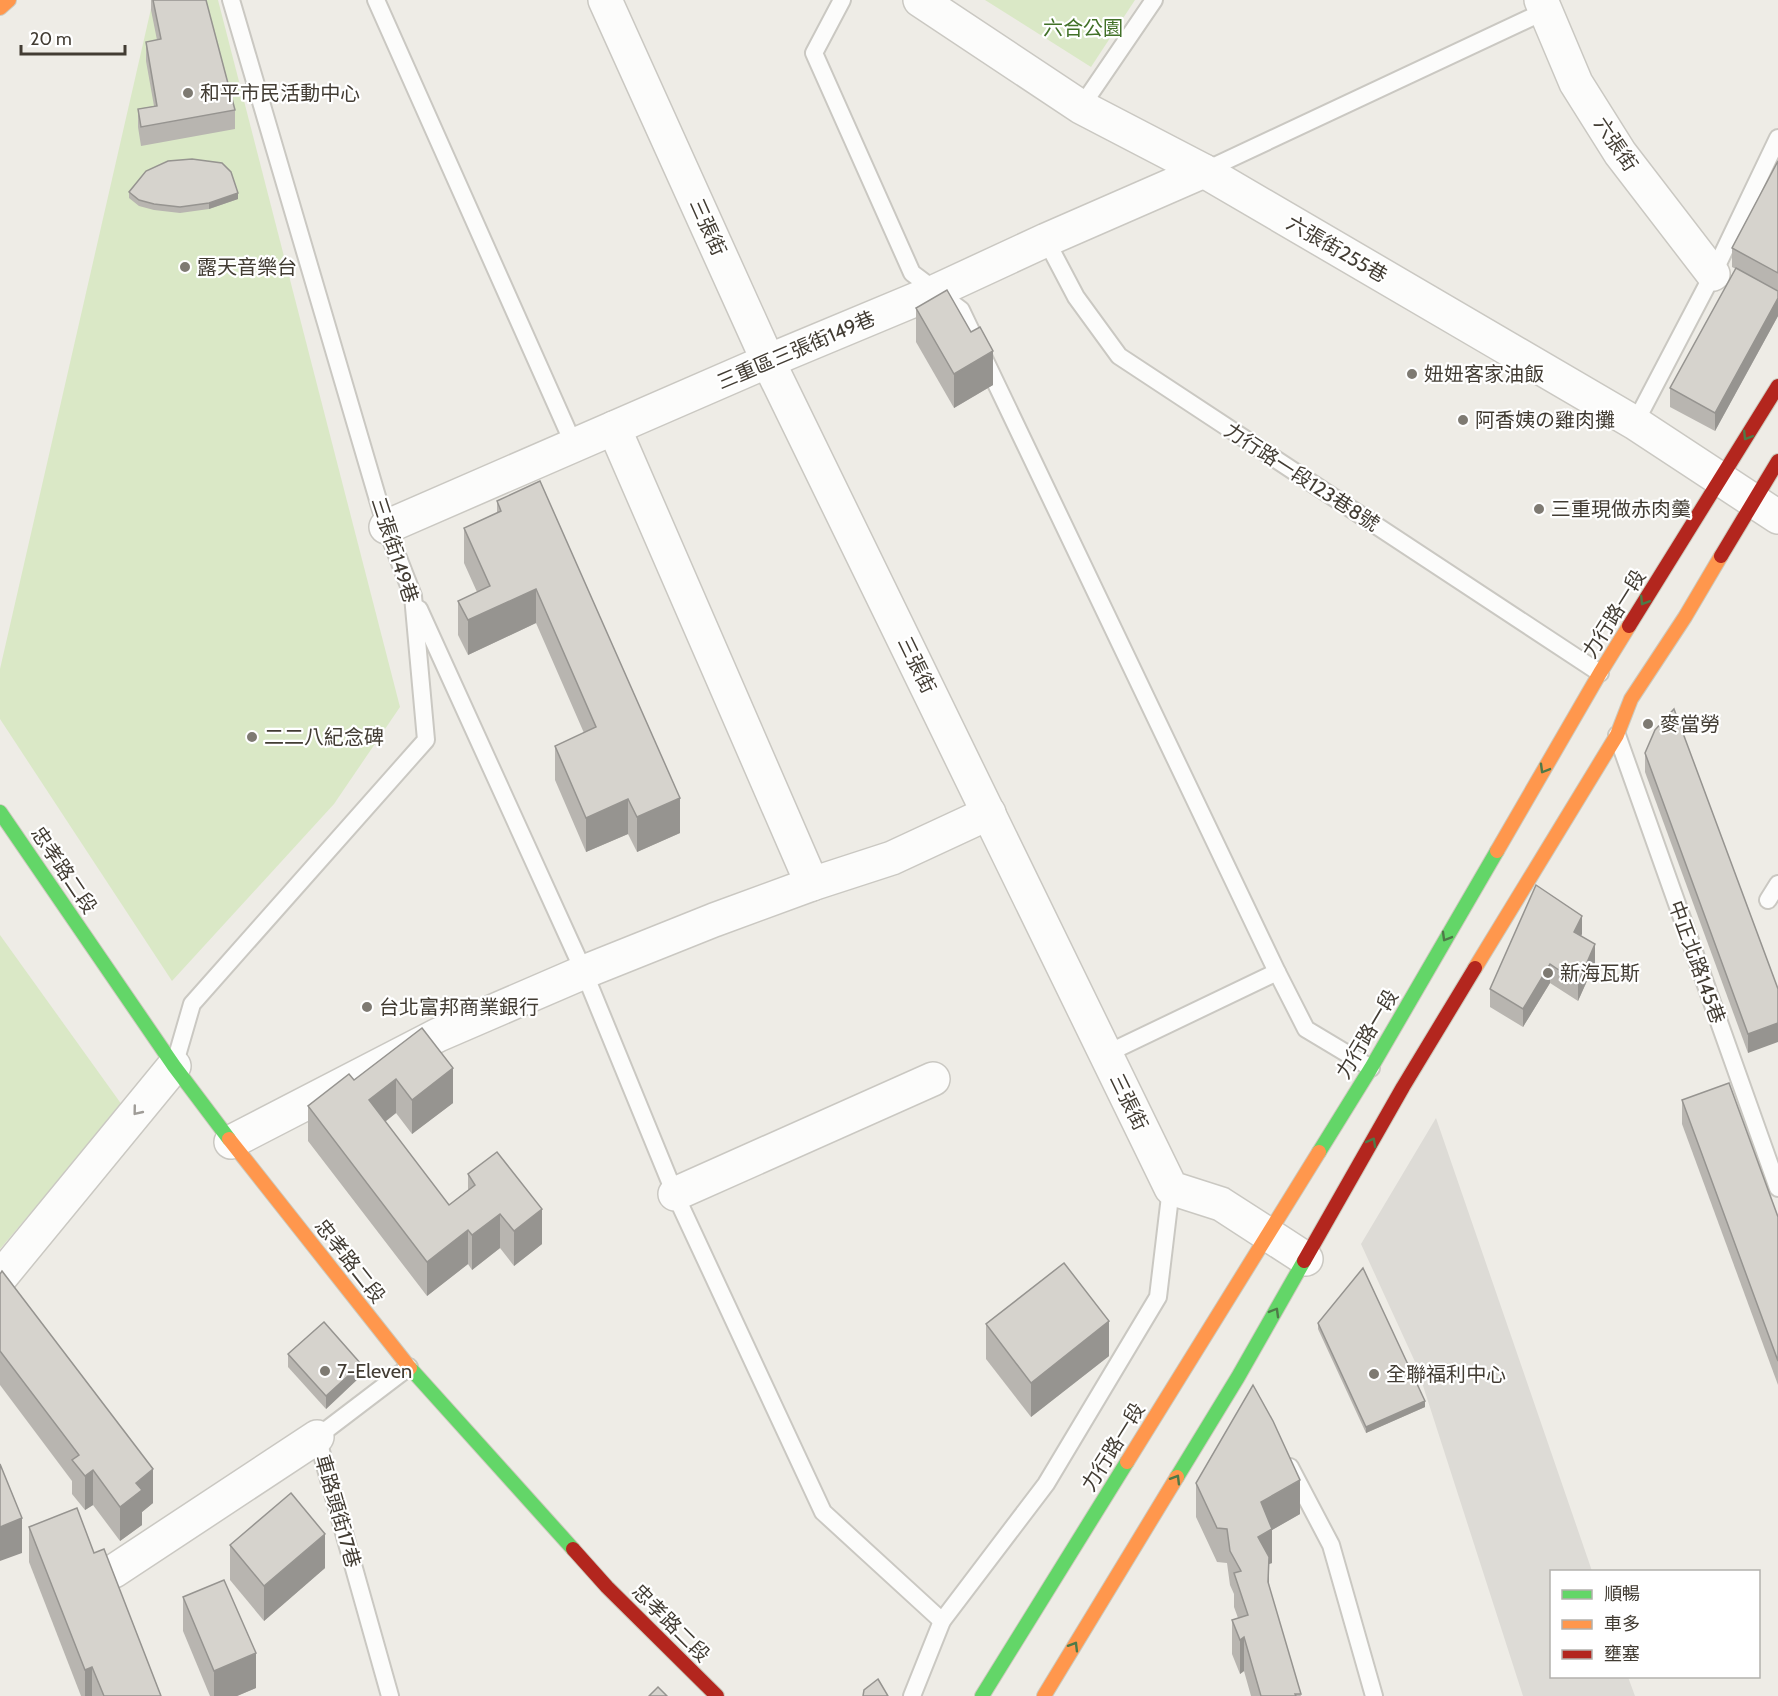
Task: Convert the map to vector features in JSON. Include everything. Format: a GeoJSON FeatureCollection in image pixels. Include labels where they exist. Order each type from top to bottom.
{"type":"FeatureCollection","features":[{"type":"Feature","properties":{"kind":"street"},"geometry":{"type":"LineString","coordinates":[[0,8],[9,0]]}},
{"type":"Feature","properties":{"kind":"street","name":"三張街"},"geometry":{"type":"LineString","coordinates":[[605,0],[768,361],[1171,1188]]}},
{"type":"Feature","properties":{"kind":"street","name":"六張街255巷"},"geometry":{"type":"LineString","coordinates":[[920,0],[1081,107],[1204,171],[1635,423],[1765,510]]}},
{"type":"Feature","properties":{"kind":"street","name":"六張街"},"geometry":{"type":"LineString","coordinates":[[1543,5],[1576,83],[1620,153],[1713,274]]}},
{"type":"Feature","properties":{"kind":"street","name":"三重區三張街149巷"},"geometry":{"type":"LineString","coordinates":[[386,527],[768,361],[936,291],[1204,171]]}},
{"type":"Feature","properties":{"kind":"street","name":"力行路一段"},"geometry":{"type":"LineString","coordinates":[[982,1696],[1371,1068],[1600,673],[1778,386]]}},
{"type":"Feature","properties":{"kind":"street"},"geometry":{"type":"LineString","coordinates":[[614,428],[812,884]]}},
{"type":"Feature","properties":{"kind":"street"},"geometry":{"type":"LineString","coordinates":[[1044,1696],[1238,1377],[1403,1087],[1617,735],[1631,699],[1685,617],[1765,510],[1778,461]]}},
{"type":"Feature","properties":{"kind":"street","name":"忠孝路二段"},"geometry":{"type":"LineString","coordinates":[[0,812],[174,1066],[408,1366],[607,1587],[717,1696]]}},
{"type":"Feature","properties":{"kind":"street"},"geometry":{"type":"LineString","coordinates":[[231,1142],[438,1035],[584,972],[714,920],[892,858],[989,813]]}},
{"type":"Feature","properties":{"kind":"street"},"geometry":{"type":"LineString","coordinates":[[0,1278],[174,1066]]}},
{"type":"Feature","properties":{"kind":"street"},"geometry":{"type":"LineString","coordinates":[[675,1194],[933,1079]]}},
{"type":"Feature","properties":{"kind":"street"},"geometry":{"type":"LineString","coordinates":[[1171,1188],[1221,1204],[1306,1259]]}},
{"type":"Feature","properties":{"kind":"street"},"geometry":{"type":"LineString","coordinates":[[114,1571],[318,1437]]}},
{"type":"Feature","properties":{"kind":"lane","name":"三張街149巷"},"geometry":{"type":"LineString","coordinates":[[174,1066],[192,1004],[426,740],[413,596],[386,527],[231,0]]}},
{"type":"Feature","properties":{"kind":"lane"},"geometry":{"type":"LineString","coordinates":[[376,0],[574,445]]}},
{"type":"Feature","properties":{"kind":"lane"},"geometry":{"type":"LineString","coordinates":[[842,0],[814,53],[912,273],[961,309],[1306,1029],[1371,1068]]}},
{"type":"Feature","properties":{"kind":"lane"},"geometry":{"type":"LineString","coordinates":[[1081,107],[1154,0]]}},
{"type":"Feature","properties":{"kind":"lane"},"geometry":{"type":"LineString","coordinates":[[1204,171],[1543,5]]}},
{"type":"Feature","properties":{"kind":"lane"},"geometry":{"type":"LineString","coordinates":[[1635,423],[1713,274],[1778,138]]}},
{"type":"Feature","properties":{"kind":"lane","name":"力行路一段123巷8號"},"geometry":{"type":"LineString","coordinates":[[1046,240],[1076,297],[1119,356],[1600,673]]}},
{"type":"Feature","properties":{"kind":"lane"},"geometry":{"type":"LineString","coordinates":[[413,596],[584,972],[675,1194],[823,1512],[942,1621]]}},
{"type":"Feature","properties":{"kind":"lane","name":"中正北路145巷"},"geometry":{"type":"LineString","coordinates":[[1617,735],[1778,1188]]}},
{"type":"Feature","properties":{"kind":"lane"},"geometry":{"type":"LineString","coordinates":[[1768,900],[1778,884]]}},
{"type":"Feature","properties":{"kind":"lane"},"geometry":{"type":"LineString","coordinates":[[1106,1054],[1277,972]]}},
{"type":"Feature","properties":{"kind":"lane"},"geometry":{"type":"LineString","coordinates":[[912,1696],[942,1621],[1046,1484],[1158,1297],[1171,1188]]}},
{"type":"Feature","properties":{"kind":"lane","name":"車路頭街17巷"},"geometry":{"type":"LineString","coordinates":[[390,1696],[318,1437],[408,1366]]}},
{"type":"Feature","properties":{"kind":"lane"},"geometry":{"type":"LineString","coordinates":[[1238,1377],[1248,1395]]}},
{"type":"Feature","properties":{"kind":"lane"},"geometry":{"type":"LineString","coordinates":[[1280,1450],[1331,1545],[1374,1696]]}},
{"type":"Feature","properties":{"kind":"green space"},"geometry":{"type":"Polygon","coordinates":[[[153,0],[218,0],[400,707],[334,804],[172,981],[0,719],[0,669],[153,0]]]}},
{"type":"Feature","properties":{"kind":"green space","name":"六合公園"},"geometry":{"type":"Polygon","coordinates":[[[985,0],[1135,0],[1091,67],[985,0]]]}},
{"type":"Feature","properties":{"kind":"green space"},"geometry":{"type":"Polygon","coordinates":[[[0,935],[122,1105],[0,1249],[0,935]]]}},
{"type":"Feature","properties":{"kind":"shaded area"},"geometry":{"type":"Polygon","coordinates":[[[1436,1118],[1592,1570],[1550,1570],[1550,1678],[1628,1678],[1635,1696],[1523,1696],[1416,1364],[1361,1244],[1436,1118]]]}},
{"type":"Feature","properties":{"kind":"building","name":"和平市民活動中心"},"geometry":{"type":"Polygon","coordinates":[[[153,0],[206,0],[235,110],[141,127],[138,109],[157,106],[146,42],[161,39],[153,0]]]}},
{"type":"Feature","properties":{"kind":"building"},"geometry":{"type":"Polygon","coordinates":[[[192,159],[222,163],[231,172],[238,193],[209,203],[180,207],[139,200],[129,192],[146,171],[168,161],[192,159]]]}},
{"type":"Feature","properties":{"kind":"building"},"geometry":{"type":"Polygon","coordinates":[[[1778,161],[1778,273],[1732,248],[1778,161]]]}},
{"type":"Feature","properties":{"kind":"building"},"geometry":{"type":"Polygon","coordinates":[[[1736,268],[1778,291],[1778,298],[1715,413],[1670,388],[1736,268]]]}},
{"type":"Feature","properties":{"kind":"building"},"geometry":{"type":"Polygon","coordinates":[[[947,290],[971,332],[980,327],[993,351],[954,374],[916,308],[947,290]]]}},
{"type":"Feature","properties":{"kind":"building"},"geometry":{"type":"Polygon","coordinates":[[[540,481],[680,798],[637,817],[628,799],[586,818],[555,746],[596,727],[536,589],[468,620],[458,601],[490,586],[464,528],[501,511],[497,501],[540,481]]]}},
{"type":"Feature","properties":{"kind":"building"},"geometry":{"type":"Polygon","coordinates":[[[1674,709],[1778,989],[1778,1023],[1748,1034],[1645,753],[1655,730],[1674,709]]]}},
{"type":"Feature","properties":{"kind":"building","name":"新海瓦斯"},"geometry":{"type":"Polygon","coordinates":[[[1536,885],[1582,916],[1574,932],[1595,944],[1578,983],[1550,964],[1523,1009],[1490,989],[1536,885]]]}},
{"type":"Feature","properties":{"kind":"building"},"geometry":{"type":"Polygon","coordinates":[[[422,1028],[453,1068],[412,1100],[396,1079],[369,1100],[449,1205],[475,1185],[468,1174],[497,1152],[542,1209],[514,1231],[500,1214],[472,1235],[468,1230],[427,1262],[308,1106],[349,1074],[354,1080],[422,1028]]]}},
{"type":"Feature","properties":{"kind":"building"},"geometry":{"type":"Polygon","coordinates":[[[1729,1083],[1778,1217],[1778,1361],[1682,1100],[1729,1083]]]}},
{"type":"Feature","properties":{"kind":"building"},"geometry":{"type":"Polygon","coordinates":[[[1064,1263],[1109,1321],[1031,1383],[986,1324],[1064,1263]]]}},
{"type":"Feature","properties":{"kind":"building","name":"全聯福利中心"},"geometry":{"type":"Polygon","coordinates":[[[1363,1268],[1425,1401],[1366,1427],[1318,1323],[1363,1268]]]}},
{"type":"Feature","properties":{"kind":"building"},"geometry":{"type":"Polygon","coordinates":[[[2,1271],[153,1469],[136,1483],[142,1490],[120,1507],[93,1470],[85,1476],[72,1460],[79,1455],[0,1351],[0,1274],[2,1271]]]}},
{"type":"Feature","properties":{"kind":"building","name":"7-Eleven"},"geometry":{"type":"Polygon","coordinates":[[[324,1322],[361,1364],[326,1396],[288,1354],[324,1322]]]}},
{"type":"Feature","properties":{"kind":"building"},"geometry":{"type":"Polygon","coordinates":[[[1253,1385],[1273,1421],[1300,1480],[1261,1502],[1272,1529],[1258,1537],[1269,1557],[1268,1582],[1301,1694],[1295,1694],[1296,1696],[1261,1696],[1244,1637],[1240,1640],[1232,1620],[1248,1615],[1234,1573],[1241,1571],[1230,1551],[1227,1529],[1217,1528],[1196,1483],[1253,1385]]]}},
{"type":"Feature","properties":{"kind":"building"},"geometry":{"type":"Polygon","coordinates":[[[0,1464],[22,1518],[0,1527],[0,1464]]]}},
{"type":"Feature","properties":{"kind":"building"},"geometry":{"type":"Polygon","coordinates":[[[291,1493],[325,1534],[264,1586],[230,1545],[291,1493]]]}},
{"type":"Feature","properties":{"kind":"building"},"geometry":{"type":"Polygon","coordinates":[[[77,1508],[94,1553],[104,1549],[161,1696],[104,1696],[92,1667],[85,1670],[29,1527],[77,1508]]]}},
{"type":"Feature","properties":{"kind":"building"},"geometry":{"type":"Polygon","coordinates":[[[224,1580],[256,1653],[214,1671],[183,1597],[224,1580]]]}},
{"type":"Feature","properties":{"kind":"building"},"geometry":{"type":"Polygon","coordinates":[[[878,1679],[888,1696],[863,1696],[864,1690],[878,1679]]]}},
{"type":"Feature","properties":{"kind":"building"},"geometry":{"type":"Polygon","coordinates":[[[658,1687],[667,1696],[649,1696],[658,1687]]]}},
{"type":"Feature","properties":{"kind":"traffic: fast"},"geometry":{"type":"LineString","coordinates":[[0,812],[174,1066],[229,1139]]}},
{"type":"Feature","properties":{"kind":"traffic: fast"},"geometry":{"type":"LineString","coordinates":[[1319,1152],[1371,1068],[1497,851]]}},
{"type":"Feature","properties":{"kind":"traffic: fast"},"geometry":{"type":"LineString","coordinates":[[1177,1477],[1238,1377],[1304,1261]]}},
{"type":"Feature","properties":{"kind":"traffic: fast"},"geometry":{"type":"LineString","coordinates":[[410,1368],[573,1549]]}},
{"type":"Feature","properties":{"kind":"traffic: fast"},"geometry":{"type":"LineString","coordinates":[[982,1696],[1127,1462]]}},
{"type":"Feature","properties":{"kind":"traffic: slow"},"geometry":{"type":"LineString","coordinates":[[0,8],[9,0]]}},
{"type":"Feature","properties":{"kind":"traffic: slow"},"geometry":{"type":"LineString","coordinates":[[1475,968],[1617,735],[1631,699],[1685,617],[1721,556]]}},
{"type":"Feature","properties":{"kind":"traffic: slow"},"geometry":{"type":"LineString","coordinates":[[1497,851],[1629,626]]}},
{"type":"Feature","properties":{"kind":"traffic: slow"},"geometry":{"type":"LineString","coordinates":[[229,1139],[410,1368]]}},
{"type":"Feature","properties":{"kind":"traffic: slow"},"geometry":{"type":"LineString","coordinates":[[1127,1462],[1319,1152]]}},
{"type":"Feature","properties":{"kind":"traffic: slow"},"geometry":{"type":"LineString","coordinates":[[1044,1696],[1177,1477]]}},
{"type":"Feature","properties":{"kind":"traffic: jam"},"geometry":{"type":"LineString","coordinates":[[1629,626],[1778,386]]}},
{"type":"Feature","properties":{"kind":"traffic: jam"},"geometry":{"type":"LineString","coordinates":[[1721,556],[1778,461]]}},
{"type":"Feature","properties":{"kind":"traffic: jam"},"geometry":{"type":"LineString","coordinates":[[1304,1261],[1403,1087],[1475,968]]}},
{"type":"Feature","properties":{"kind":"traffic: jam"},"geometry":{"type":"LineString","coordinates":[[573,1549],[607,1587],[717,1696]]}},
{"type":"Feature","properties":{"kind":"place","name":"和平市民活動中心"},"geometry":{"type":"Point","coordinates":[188,93]}},
{"type":"Feature","properties":{"kind":"place","name":"露天音樂台"},"geometry":{"type":"Point","coordinates":[185,267]}},
{"type":"Feature","properties":{"kind":"place","name":"妞妞客家油飯"},"geometry":{"type":"Point","coordinates":[1412,374]}},
{"type":"Feature","properties":{"kind":"place","name":"阿香姨の雞肉攤"},"geometry":{"type":"Point","coordinates":[1463,420]}},
{"type":"Feature","properties":{"kind":"place","name":"三重現做赤肉羹"},"geometry":{"type":"Point","coordinates":[1539,509]}},
{"type":"Feature","properties":{"kind":"place","name":"麥當勞"},"geometry":{"type":"Point","coordinates":[1648,724]}},
{"type":"Feature","properties":{"kind":"place","name":"二二八紀念碑"},"geometry":{"type":"Point","coordinates":[252,737]}},
{"type":"Feature","properties":{"kind":"place","name":"新海瓦斯"},"geometry":{"type":"Point","coordinates":[1548,973]}},
{"type":"Feature","properties":{"kind":"place","name":"台北富邦商業銀行"},"geometry":{"type":"Point","coordinates":[367,1007]}},
{"type":"Feature","properties":{"kind":"place","name":"7-Eleven"},"geometry":{"type":"Point","coordinates":[325,1371]}},
{"type":"Feature","properties":{"kind":"place","name":"全聯福利中心"},"geometry":{"type":"Point","coordinates":[1374,1374]}}]}
